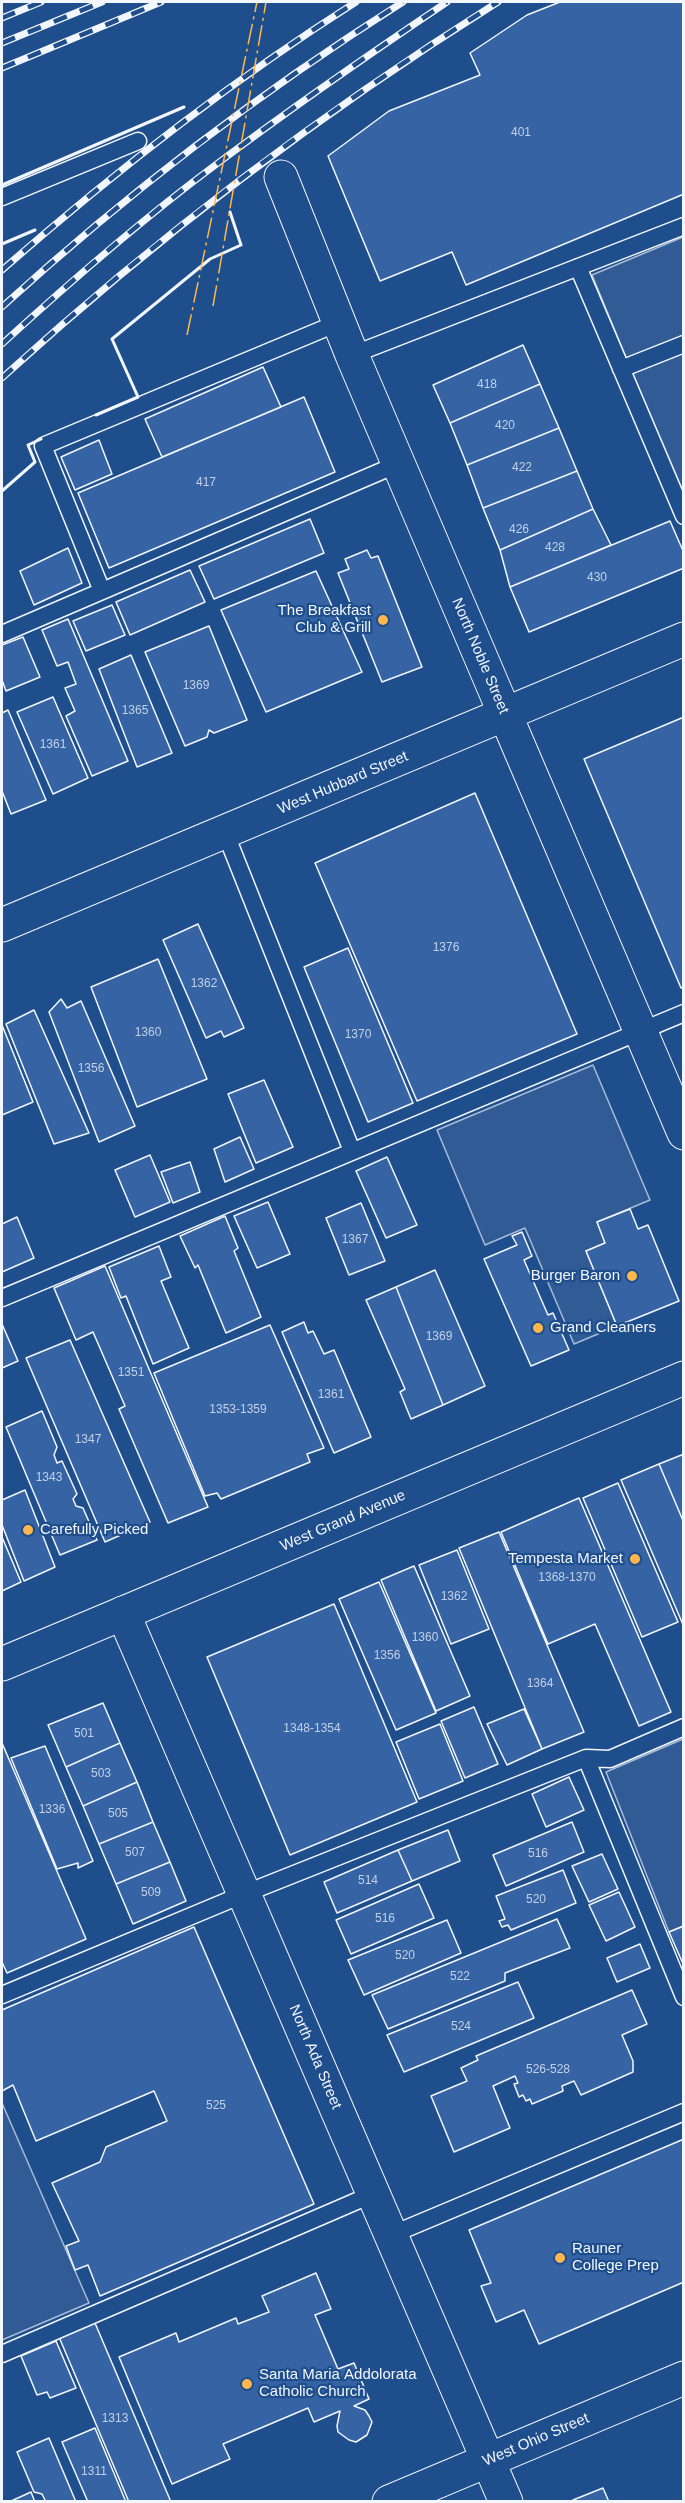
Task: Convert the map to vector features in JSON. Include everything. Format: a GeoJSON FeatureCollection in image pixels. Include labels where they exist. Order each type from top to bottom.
{"type":"FeatureCollection","features":[{"type":"Feature","properties":{"kind":"street","name":"North Noble Street"},"geometry":{"type":"LineString","coordinates":[[281,177],[352,355],[684,1133]]}},
{"type":"Feature","properties":{"kind":"street","name":"West Hubbard Street"},"geometry":{"type":"LineString","coordinates":[[2,925],[684,639]]}},
{"type":"Feature","properties":{"kind":"street","name":"West Grand Avenue"},"geometry":{"type":"LineString","coordinates":[[2,1664],[684,1378]]}},
{"type":"Feature","properties":{"kind":"street","name":"North Ada Street"},"geometry":{"type":"LineString","coordinates":[[123,1613],[506,2502]]}},
{"type":"Feature","properties":{"kind":"street","name":"West Ohio Street"},"geometry":{"type":"LineString","coordinates":[[388,2502],[684,2378]]}},
{"type":"Feature","properties":{"kind":"lane"},"geometry":{"type":"LineString","coordinates":[[2,197],[138,141]]}},
{"type":"Feature","properties":{"kind":"lane"},"geometry":{"type":"LineString","coordinates":[[352,355],[684,226]]}},
{"type":"Feature","properties":{"kind":"lane"},"geometry":{"type":"LineString","coordinates":[[578,267],[684,516]]}},
{"type":"Feature","properties":{"kind":"lane"},"geometry":{"type":"LineString","coordinates":[[102,591],[43,446],[340,322]]}},
{"type":"Feature","properties":{"kind":"lane"},"geometry":{"type":"LineString","coordinates":[[621,369],[684,344]]}},
{"type":"Feature","properties":{"kind":"lane"},"geometry":{"type":"LineString","coordinates":[[2,634],[398,464]]}},
{"type":"Feature","properties":{"kind":"lane"},"geometry":{"type":"LineString","coordinates":[[225,832],[352,1151]]}},
{"type":"Feature","properties":{"kind":"lane"},"geometry":{"type":"LineString","coordinates":[[2,1298],[684,1013]]}},
{"type":"Feature","properties":{"kind":"lane"},"geometry":{"type":"LineString","coordinates":[[2,1995],[244,1894],[586,1758],[610,1759],[684,1728]]}},
{"type":"Feature","properties":{"kind":"lane"},"geometry":{"type":"LineString","coordinates":[[586,1758],[684,1997]]}},
{"type":"Feature","properties":{"kind":"lane"},"geometry":{"type":"LineString","coordinates":[[391,2235],[684,2112]]}},
{"type":"Feature","properties":{"kind":"lane"},"geometry":{"type":"LineString","coordinates":[[2,2354],[373,2193]]}},
{"type":"Feature","properties":{"kind":"shaded area"},"geometry":{"type":"Polygon","coordinates":[[[683,237],[683,496],[592,275],[683,237]]]}},
{"type":"Feature","properties":{"kind":"shaded area"},"geometry":{"type":"Polygon","coordinates":[[[593,1065],[650,1200],[597,1222],[605,1243],[586,1251],[617,1326],[574,1344],[525,1228],[485,1245],[437,1130],[593,1065]]]}},
{"type":"Feature","properties":{"kind":"shaded area"},"geometry":{"type":"Polygon","coordinates":[[[683,1739],[683,1926],[669,1932],[606,1772],[683,1739]]]}},
{"type":"Feature","properties":{"kind":"shaded area"},"geometry":{"type":"Polygon","coordinates":[[[2,2103],[89,2303],[2,2340],[2,2103]]]}},
{"type":"Feature","properties":{"kind":"building"},"geometry":{"type":"Polygon","coordinates":[[[560,2],[684,2],[684,194],[466,285],[452,252],[380,281],[328,156],[389,111],[480,75],[470,53],[527,15],[560,2]]]}},
{"type":"Feature","properties":{"kind":"building"},"geometry":{"type":"Polygon","coordinates":[[[523,345],[540,384],[450,423],[433,385],[523,345]]]}},
{"type":"Feature","properties":{"kind":"building"},"geometry":{"type":"Polygon","coordinates":[[[263,367],[281,407],[162,457],[145,419],[263,367]]]}},
{"type":"Feature","properties":{"kind":"building"},"geometry":{"type":"Polygon","coordinates":[[[540,384],[559,428],[467,465],[450,423],[540,384]]]}},
{"type":"Feature","properties":{"kind":"building"},"geometry":{"type":"Polygon","coordinates":[[[304,397],[335,472],[109,568],[78,493],[304,397]]]}},
{"type":"Feature","properties":{"kind":"building"},"geometry":{"type":"Polygon","coordinates":[[[559,428],[577,471],[483,508],[467,465],[559,428]]]}},
{"type":"Feature","properties":{"kind":"building"},"geometry":{"type":"Polygon","coordinates":[[[99,440],[112,474],[75,490],[61,457],[99,440]]]}},
{"type":"Feature","properties":{"kind":"building"},"geometry":{"type":"Polygon","coordinates":[[[577,471],[593,509],[500,550],[483,508],[577,471]]]}},
{"type":"Feature","properties":{"kind":"building"},"geometry":{"type":"Polygon","coordinates":[[[593,509],[611,545],[510,587],[500,550],[593,509]]]}},
{"type":"Feature","properties":{"kind":"building"},"geometry":{"type":"Polygon","coordinates":[[[310,519],[324,553],[214,599],[199,566],[310,519]]]}},
{"type":"Feature","properties":{"kind":"building"},"geometry":{"type":"Polygon","coordinates":[[[670,521],[684,553],[684,568],[529,632],[510,587],[670,521]]]}},
{"type":"Feature","properties":{"kind":"building"},"geometry":{"type":"Polygon","coordinates":[[[68,548],[82,583],[34,605],[20,571],[68,548]]]}},
{"type":"Feature","properties":{"kind":"building"},"geometry":{"type":"Polygon","coordinates":[[[367,550],[371,558],[378,556],[422,667],[382,682],[338,573],[349,569],[345,559],[367,550]]]}},
{"type":"Feature","properties":{"kind":"building"},"geometry":{"type":"Polygon","coordinates":[[[190,570],[205,602],[130,635],[116,602],[190,570]]]}},
{"type":"Feature","properties":{"kind":"building"},"geometry":{"type":"Polygon","coordinates":[[[316,571],[362,672],[266,712],[221,610],[316,571]]]}},
{"type":"Feature","properties":{"kind":"building"},"geometry":{"type":"Polygon","coordinates":[[[112,605],[125,635],[86,651],[73,621],[112,605]]]}},
{"type":"Feature","properties":{"kind":"building"},"geometry":{"type":"Polygon","coordinates":[[[68,619],[128,761],[92,776],[66,716],[75,711],[65,688],[76,684],[68,662],[57,666],[42,630],[68,619]]]}},
{"type":"Feature","properties":{"kind":"building"},"geometry":{"type":"Polygon","coordinates":[[[209,626],[247,720],[214,733],[209,730],[207,737],[185,746],[145,652],[209,626]]]}},
{"type":"Feature","properties":{"kind":"building"},"geometry":{"type":"Polygon","coordinates":[[[23,637],[40,677],[6,691],[2,680],[2,645],[23,637]]]}},
{"type":"Feature","properties":{"kind":"building"},"geometry":{"type":"Polygon","coordinates":[[[131,655],[172,753],[137,767],[99,669],[131,655]]]}},
{"type":"Feature","properties":{"kind":"building"},"geometry":{"type":"Polygon","coordinates":[[[53,697],[88,778],[53,794],[17,712],[53,697]]]}},
{"type":"Feature","properties":{"kind":"building"},"geometry":{"type":"Polygon","coordinates":[[[8,710],[46,800],[11,814],[2,791],[2,713],[8,710]]]}},
{"type":"Feature","properties":{"kind":"building"},"geometry":{"type":"Polygon","coordinates":[[[684,717],[684,987],[681,988],[584,759],[684,717]]]}},
{"type":"Feature","properties":{"kind":"building"},"geometry":{"type":"Polygon","coordinates":[[[475,793],[577,1034],[417,1101],[315,863],[475,793]]]}},
{"type":"Feature","properties":{"kind":"building"},"geometry":{"type":"Polygon","coordinates":[[[198,924],[244,1028],[224,1037],[221,1031],[206,1038],[163,940],[198,924]]]}},
{"type":"Feature","properties":{"kind":"building"},"geometry":{"type":"Polygon","coordinates":[[[348,948],[413,1103],[368,1122],[304,967],[348,948]]]}},
{"type":"Feature","properties":{"kind":"building"},"geometry":{"type":"Polygon","coordinates":[[[158,959],[207,1079],[137,1107],[91,987],[158,959]]]}},
{"type":"Feature","properties":{"kind":"building"},"geometry":{"type":"Polygon","coordinates":[[[61,999],[67,1008],[81,1001],[135,1126],[99,1142],[49,1012],[61,999]]]}},
{"type":"Feature","properties":{"kind":"building"},"geometry":{"type":"Polygon","coordinates":[[[34,1010],[89,1133],[54,1144],[6,1024],[34,1010]]]}},
{"type":"Feature","properties":{"kind":"building"},"geometry":{"type":"Polygon","coordinates":[[[2,1025],[33,1102],[2,1115],[2,1025]]]}},
{"type":"Feature","properties":{"kind":"building"},"geometry":{"type":"Polygon","coordinates":[[[264,1080],[293,1147],[256,1163],[228,1094],[264,1080]]]}},
{"type":"Feature","properties":{"kind":"building"},"geometry":{"type":"Polygon","coordinates":[[[240,1137],[254,1169],[225,1182],[214,1149],[240,1137]]]}},
{"type":"Feature","properties":{"kind":"building"},"geometry":{"type":"Polygon","coordinates":[[[150,1155],[170,1202],[135,1217],[115,1170],[150,1155]]]}},
{"type":"Feature","properties":{"kind":"building"},"geometry":{"type":"Polygon","coordinates":[[[387,1157],[417,1225],[386,1238],[356,1171],[387,1157]]]}},
{"type":"Feature","properties":{"kind":"building"},"geometry":{"type":"Polygon","coordinates":[[[190,1162],[200,1192],[173,1203],[161,1172],[190,1162]]]}},
{"type":"Feature","properties":{"kind":"building"},"geometry":{"type":"Polygon","coordinates":[[[268,1202],[290,1254],[257,1268],[234,1216],[268,1202]]]}},
{"type":"Feature","properties":{"kind":"building"},"geometry":{"type":"Polygon","coordinates":[[[361,1203],[385,1261],[349,1275],[326,1218],[361,1203]]]}},
{"type":"Feature","properties":{"kind":"building","name":"Burger Baron"},"geometry":{"type":"Polygon","coordinates":[[[630,1209],[638,1229],[648,1225],[679,1301],[617,1326],[586,1251],[605,1243],[597,1222],[630,1209]]]}},
{"type":"Feature","properties":{"kind":"building"},"geometry":{"type":"Polygon","coordinates":[[[225,1216],[238,1248],[234,1251],[261,1317],[226,1333],[198,1265],[195,1268],[180,1236],[225,1216]]]}},
{"type":"Feature","properties":{"kind":"building"},"geometry":{"type":"Polygon","coordinates":[[[17,1217],[34,1258],[2,1272],[2,1224],[17,1217]]]}},
{"type":"Feature","properties":{"kind":"building"},"geometry":{"type":"Polygon","coordinates":[[[522,1232],[532,1256],[524,1260],[548,1315],[553,1313],[569,1350],[531,1366],[484,1259],[517,1245],[512,1236],[522,1232]]]}},
{"type":"Feature","properties":{"kind":"building"},"geometry":{"type":"Polygon","coordinates":[[[159,1246],[171,1277],[161,1281],[189,1348],[153,1364],[126,1296],[121,1298],[109,1267],[159,1246]]]}},
{"type":"Feature","properties":{"kind":"building"},"geometry":{"type":"Polygon","coordinates":[[[105,1266],[208,1507],[168,1523],[119,1409],[125,1406],[93,1332],[76,1340],[54,1288],[105,1266]]]}},
{"type":"Feature","properties":{"kind":"building"},"geometry":{"type":"Polygon","coordinates":[[[435,1270],[485,1386],[443,1405],[396,1287],[435,1270]]]}},
{"type":"Feature","properties":{"kind":"building"},"geometry":{"type":"Polygon","coordinates":[[[396,1287],[443,1405],[411,1419],[400,1392],[405,1389],[366,1300],[396,1287]]]}},
{"type":"Feature","properties":{"kind":"building"},"geometry":{"type":"Polygon","coordinates":[[[304,1322],[308,1333],[313,1331],[324,1354],[334,1350],[371,1437],[334,1453],[282,1332],[304,1322]]]}},
{"type":"Feature","properties":{"kind":"building"},"geometry":{"type":"Polygon","coordinates":[[[2,1324],[18,1361],[2,1368],[2,1324]]]}},
{"type":"Feature","properties":{"kind":"building"},"geometry":{"type":"Polygon","coordinates":[[[270,1325],[324,1448],[307,1454],[310,1462],[221,1499],[217,1493],[205,1496],[154,1373],[270,1325]]]}},
{"type":"Feature","properties":{"kind":"building"},"geometry":{"type":"Polygon","coordinates":[[[70,1340],[150,1522],[105,1542],[26,1358],[70,1340]]]}},
{"type":"Feature","properties":{"kind":"building"},"geometry":{"type":"Polygon","coordinates":[[[42,1411],[57,1447],[54,1455],[57,1463],[62,1461],[77,1494],[73,1499],[76,1506],[83,1508],[97,1540],[60,1555],[6,1427],[42,1411]]]}},
{"type":"Feature","properties":{"kind":"building"},"geometry":{"type":"Polygon","coordinates":[[[684,1454],[684,1523],[659,1464],[684,1454]]]}},
{"type":"Feature","properties":{"kind":"building"},"geometry":{"type":"Polygon","coordinates":[[[659,1464],[684,1523],[684,1627],[621,1480],[659,1464]]]}},
{"type":"Feature","properties":{"kind":"building"},"geometry":{"type":"Polygon","coordinates":[[[618,1483],[678,1622],[642,1637],[583,1498],[618,1483]]]}},
{"type":"Feature","properties":{"kind":"building"},"geometry":{"type":"Polygon","coordinates":[[[25,1490],[55,1567],[24,1581],[2,1525],[2,1500],[25,1490]]]}},
{"type":"Feature","properties":{"kind":"building"},"geometry":{"type":"Polygon","coordinates":[[[579,1498],[671,1712],[639,1726],[595,1624],[548,1644],[501,1532],[579,1498]]]}},
{"type":"Feature","properties":{"kind":"building"},"geometry":{"type":"Polygon","coordinates":[[[499,1532],[584,1732],[542,1749],[459,1548],[499,1532]]]}},
{"type":"Feature","properties":{"kind":"building"},"geometry":{"type":"Polygon","coordinates":[[[2,1537],[21,1582],[2,1591],[2,1537]]]}},
{"type":"Feature","properties":{"kind":"building"},"geometry":{"type":"Polygon","coordinates":[[[457,1550],[489,1629],[451,1644],[419,1565],[457,1550]]]}},
{"type":"Feature","properties":{"kind":"building"},"geometry":{"type":"Polygon","coordinates":[[[414,1566],[470,1696],[436,1711],[381,1580],[414,1566]]]}},
{"type":"Feature","properties":{"kind":"building"},"geometry":{"type":"Polygon","coordinates":[[[379,1582],[436,1713],[396,1730],[339,1599],[379,1582]]]}},
{"type":"Feature","properties":{"kind":"building"},"geometry":{"type":"Polygon","coordinates":[[[334,1604],[417,1802],[290,1855],[207,1657],[334,1604]]]}},
{"type":"Feature","properties":{"kind":"building"},"geometry":{"type":"Polygon","coordinates":[[[103,1703],[120,1743],[66,1767],[48,1725],[103,1703]]]}},
{"type":"Feature","properties":{"kind":"building"},"geometry":{"type":"Polygon","coordinates":[[[474,1707],[498,1764],[465,1778],[441,1721],[474,1707]]]}},
{"type":"Feature","properties":{"kind":"building"},"geometry":{"type":"Polygon","coordinates":[[[524,1709],[542,1749],[507,1765],[487,1724],[524,1709]]]}},
{"type":"Feature","properties":{"kind":"building"},"geometry":{"type":"Polygon","coordinates":[[[440,1724],[463,1781],[419,1799],[396,1742],[440,1724]]]}},
{"type":"Feature","properties":{"kind":"building"},"geometry":{"type":"Polygon","coordinates":[[[2,1743],[86,1939],[7,1973],[2,1962],[2,1743]]]}},
{"type":"Feature","properties":{"kind":"building"},"geometry":{"type":"Polygon","coordinates":[[[120,1743],[137,1782],[83,1806],[66,1767],[120,1743]]]}},
{"type":"Feature","properties":{"kind":"building"},"geometry":{"type":"Polygon","coordinates":[[[45,1746],[93,1861],[78,1868],[78,1863],[57,1869],[11,1758],[45,1746]]]}},
{"type":"Feature","properties":{"kind":"building"},"geometry":{"type":"Polygon","coordinates":[[[569,1777],[584,1810],[546,1827],[532,1794],[569,1777]]]}},
{"type":"Feature","properties":{"kind":"building"},"geometry":{"type":"Polygon","coordinates":[[[137,1782],[153,1822],[99,1844],[83,1806],[137,1782]]]}},
{"type":"Feature","properties":{"kind":"building"},"geometry":{"type":"Polygon","coordinates":[[[153,1822],[170,1862],[116,1884],[99,1844],[153,1822]]]}},
{"type":"Feature","properties":{"kind":"building"},"geometry":{"type":"Polygon","coordinates":[[[572,1822],[584,1852],[506,1886],[493,1855],[572,1822]]]}},
{"type":"Feature","properties":{"kind":"building"},"geometry":{"type":"Polygon","coordinates":[[[448,1830],[460,1861],[412,1881],[398,1850],[448,1830]]]}},
{"type":"Feature","properties":{"kind":"building"},"geometry":{"type":"Polygon","coordinates":[[[398,1850],[412,1881],[337,1913],[324,1882],[398,1850]]]}},
{"type":"Feature","properties":{"kind":"building"},"geometry":{"type":"Polygon","coordinates":[[[602,1854],[618,1889],[589,1902],[572,1866],[602,1854]]]}},
{"type":"Feature","properties":{"kind":"building"},"geometry":{"type":"Polygon","coordinates":[[[170,1862],[186,1901],[133,1924],[116,1884],[170,1862]]]}},
{"type":"Feature","properties":{"kind":"building"},"geometry":{"type":"Polygon","coordinates":[[[563,1870],[576,1903],[511,1930],[508,1925],[502,1927],[499,1921],[505,1919],[496,1896],[563,1870]]]}},
{"type":"Feature","properties":{"kind":"building"},"geometry":{"type":"Polygon","coordinates":[[[419,1884],[434,1918],[351,1954],[336,1920],[419,1884]]]}},
{"type":"Feature","properties":{"kind":"building"},"geometry":{"type":"Polygon","coordinates":[[[619,1892],[635,1927],[606,1941],[589,1905],[619,1892]]]}},
{"type":"Feature","properties":{"kind":"building"},"geometry":{"type":"Polygon","coordinates":[[[557,1919],[570,1948],[505,1973],[505,1981],[388,2029],[372,1995],[557,1919]]]}},
{"type":"Feature","properties":{"kind":"building"},"geometry":{"type":"Polygon","coordinates":[[[447,1920],[461,1953],[364,1995],[348,1960],[447,1920]]]}},
{"type":"Feature","properties":{"kind":"building"},"geometry":{"type":"Polygon","coordinates":[[[684,1926],[684,1966],[669,1932],[684,1926]]]}},
{"type":"Feature","properties":{"kind":"building"},"geometry":{"type":"Polygon","coordinates":[[[194,1927],[314,2204],[100,2296],[88,2265],[75,2270],[66,2246],[79,2241],[52,2183],[100,2162],[106,2147],[167,2121],[154,2091],[36,2141],[13,2085],[2,2091],[2,2010],[194,1927]]]}},
{"type":"Feature","properties":{"kind":"building"},"geometry":{"type":"Polygon","coordinates":[[[640,1944],[650,1968],[617,1982],[607,1958],[640,1944]]]}},
{"type":"Feature","properties":{"kind":"building"},"geometry":{"type":"Polygon","coordinates":[[[518,1982],[534,2018],[404,2072],[387,2035],[518,1982]]]}},
{"type":"Feature","properties":{"kind":"building"},"geometry":{"type":"Polygon","coordinates":[[[632,1990],[647,2024],[622,2035],[633,2061],[633,2072],[581,2095],[574,2081],[562,2086],[563,2091],[532,2104],[530,2099],[526,2101],[523,2095],[519,2097],[514,2084],[518,2083],[515,2076],[493,2086],[510,2128],[454,2152],[431,2096],[467,2081],[461,2068],[478,2060],[476,2056],[632,1990]]]}},
{"type":"Feature","properties":{"kind":"building"},"geometry":{"type":"Polygon","coordinates":[[[684,2139],[684,2282],[539,2344],[524,2310],[496,2322],[481,2286],[491,2283],[469,2230],[684,2139]]]}},
{"type":"Feature","properties":{"kind":"building","name":"Santa Maria Addolorata Catholic Church"},"geometry":{"type":"Polygon","coordinates":[[[316,2273],[331,2309],[315,2315],[338,2369],[354,2363],[369,2399],[354,2406],[365,2410],[372,2422],[367,2435],[356,2442],[349,2440],[338,2432],[340,2411],[314,2422],[308,2408],[223,2444],[230,2459],[172,2484],[119,2357],[176,2333],[179,2342],[236,2318],[238,2324],[269,2312],[262,2296],[316,2273]]]}},
{"type":"Feature","properties":{"kind":"building"},"geometry":{"type":"Polygon","coordinates":[[[95,2323],[171,2502],[129,2502],[59,2337],[95,2323]]]}},
{"type":"Feature","properties":{"kind":"building"},"geometry":{"type":"Polygon","coordinates":[[[56,2341],[76,2388],[50,2398],[47,2392],[37,2395],[21,2356],[56,2341]]]}},
{"type":"Feature","properties":{"kind":"building"},"geometry":{"type":"Polygon","coordinates":[[[95,2428],[126,2502],[88,2502],[62,2442],[95,2428]]]}},
{"type":"Feature","properties":{"kind":"building"},"geometry":{"type":"Polygon","coordinates":[[[49,2438],[76,2502],[46,2502],[42,2494],[34,2492],[17,2452],[49,2438]]]}},
{"type":"Feature","properties":{"kind":"building"},"geometry":{"type":"Polygon","coordinates":[[[603,2488],[609,2502],[573,2502],[573,2500],[603,2488]]]}},
{"type":"Feature","properties":{"kind":"building"},"geometry":{"type":"Polygon","coordinates":[[[31,2492],[35,2502],[9,2502],[31,2492]]]}},
{"type":"Feature","properties":{"kind":"railway"},"geometry":{"type":"LineString","coordinates":[[2,18],[41,2]]}},
{"type":"Feature","properties":{"kind":"railway"},"geometry":{"type":"LineString","coordinates":[[2,43],[102,2]]}},
{"type":"Feature","properties":{"kind":"railway"},"geometry":{"type":"LineString","coordinates":[[2,68],[161,2]]}},
{"type":"Feature","properties":{"kind":"railway"},"geometry":{"type":"LineString","coordinates":[[2,270],[174,129],[309,32],[356,2]]}},
{"type":"Feature","properties":{"kind":"railway"},"geometry":{"type":"LineString","coordinates":[[2,307],[96,225],[196,146],[298,71],[403,2]]}},
{"type":"Feature","properties":{"kind":"railway"},"geometry":{"type":"LineString","coordinates":[[2,344],[106,252],[186,187],[300,103],[447,2]]}},
{"type":"Feature","properties":{"kind":"railway"},"geometry":{"type":"LineString","coordinates":[[2,378],[120,275],[241,179],[367,88],[498,2]]}},
{"type":"Feature","properties":{"kind":"wall"},"geometry":{"type":"LineString","coordinates":[[2,185],[184,107]]}},
{"type":"Feature","properties":{"kind":"wall"},"geometry":{"type":"LineString","coordinates":[[96,415],[138,397],[112,339],[210,259],[241,245],[230,212]]}},
{"type":"Feature","properties":{"kind":"wall"},"geometry":{"type":"LineString","coordinates":[[2,244],[35,230]]}},
{"type":"Feature","properties":{"kind":"wall"},"geometry":{"type":"LineString","coordinates":[[2,491],[35,462],[28,445],[41,439]]}},
{"type":"Feature","properties":{"kind":"power"},"geometry":{"type":"LineString","coordinates":[[187,335],[257,2]]}},
{"type":"Feature","properties":{"kind":"power"},"geometry":{"type":"LineString","coordinates":[[213,306],[266,2]]}},
{"type":"Feature","properties":{"kind":"place","name":"The Breakfast Club & Grill"},"geometry":{"type":"Point","coordinates":[383,620]}},
{"type":"Feature","properties":{"kind":"place","name":"Burger Baron"},"geometry":{"type":"Point","coordinates":[632,1276]}},
{"type":"Feature","properties":{"kind":"place","name":"Grand Cleaners"},"geometry":{"type":"Point","coordinates":[538,1328]}},
{"type":"Feature","properties":{"kind":"place","name":"Carefully Picked"},"geometry":{"type":"Point","coordinates":[28,1530]}},
{"type":"Feature","properties":{"kind":"place","name":"Tempesta Market"},"geometry":{"type":"Point","coordinates":[635,1559]}},
{"type":"Feature","properties":{"kind":"place","name":"Rauner College Prep"},"geometry":{"type":"Point","coordinates":[560,2258]}},
{"type":"Feature","properties":{"kind":"place","name":"Santa Maria Addolorata Catholic Church"},"geometry":{"type":"Point","coordinates":[247,2384]}}]}
